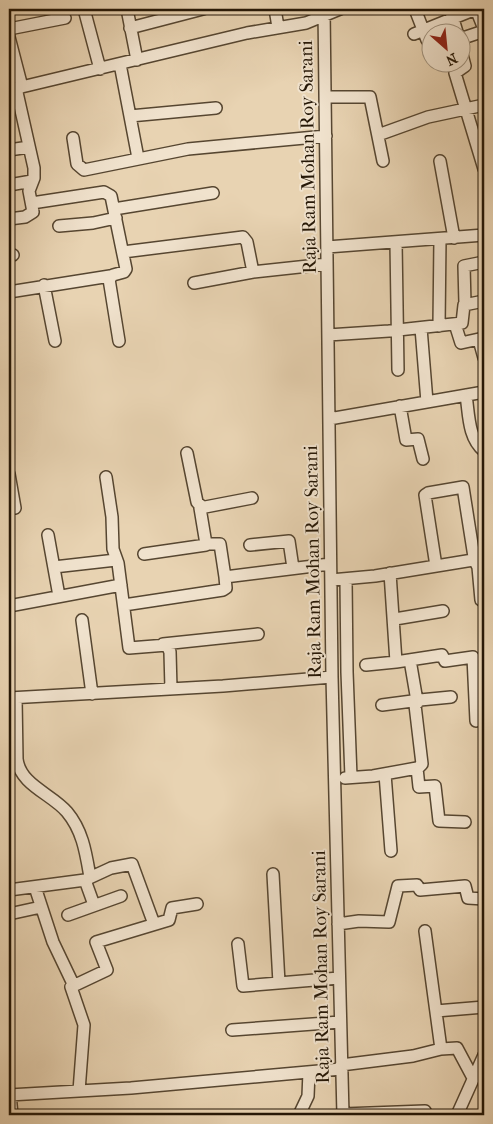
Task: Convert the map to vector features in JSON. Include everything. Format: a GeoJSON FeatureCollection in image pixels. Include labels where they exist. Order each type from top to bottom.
{"type":"FeatureCollection","features":[{"type":"Feature","properties":{"kind":"street"},"geometry":{"type":"LineString","coordinates":[[84,9],[100,69]]}},
{"type":"Feature","properties":{"kind":"street"},"geometry":{"type":"LineString","coordinates":[[127,9],[137,60]]}},
{"type":"Feature","properties":{"kind":"street"},"geometry":{"type":"LineString","coordinates":[[130,28],[203,9]]}},
{"type":"Feature","properties":{"kind":"street"},"geometry":{"type":"LineString","coordinates":[[275,9],[278,27]]}},
{"type":"Feature","properties":{"kind":"street"},"geometry":{"type":"LineString","coordinates":[[16,88],[306,22],[324,12],[340,9]]}},
{"type":"Feature","properties":{"kind":"street"},"geometry":{"type":"LineString","coordinates":[[415,9],[421,35],[452,14],[476,9],[484,30],[470,35]]}},
{"type":"Feature","properties":{"kind":"street","name":"Raja Ram Mohan Roy Sarani"},"geometry":{"type":"LineString","coordinates":[[324,12],[330,564],[343,1115]]}},
{"type":"Feature","properties":{"kind":"street"},"geometry":{"type":"LineString","coordinates":[[9,29],[65,18]]}},
{"type":"Feature","properties":{"kind":"street"},"geometry":{"type":"LineString","coordinates":[[9,37],[16,88],[34,174],[29,191],[33,212],[30,215],[9,219]]}},
{"type":"Feature","properties":{"kind":"street"},"geometry":{"type":"LineString","coordinates":[[120,64],[138,158]]}},
{"type":"Feature","properties":{"kind":"street"},"geometry":{"type":"LineString","coordinates":[[456,72],[455,73],[484,169]]}},
{"type":"Feature","properties":{"kind":"street"},"geometry":{"type":"LineString","coordinates":[[325,97],[370,97],[383,161]]}},
{"type":"Feature","properties":{"kind":"street"},"geometry":{"type":"LineString","coordinates":[[378,135],[428,117],[484,105]]}},
{"type":"Feature","properties":{"kind":"street"},"geometry":{"type":"LineString","coordinates":[[130,116],[216,108]]}},
{"type":"Feature","properties":{"kind":"street"},"geometry":{"type":"LineString","coordinates":[[73,138],[77,164],[80,169],[213,146],[326,136]]}},
{"type":"Feature","properties":{"kind":"street"},"geometry":{"type":"LineString","coordinates":[[9,150],[29,147]]}},
{"type":"Feature","properties":{"kind":"street"},"geometry":{"type":"LineString","coordinates":[[440,161],[454,238]]}},
{"type":"Feature","properties":{"kind":"street"},"geometry":{"type":"LineString","coordinates":[[9,184],[32,182]]}},
{"type":"Feature","properties":{"kind":"street"},"geometry":{"type":"LineString","coordinates":[[9,292],[110,276],[124,272],[123,252],[111,196],[104,192],[32,203]]}},
{"type":"Feature","properties":{"kind":"street"},"geometry":{"type":"LineString","coordinates":[[60,226],[93,223],[115,213],[213,193]]}},
{"type":"Feature","properties":{"kind":"street"},"geometry":{"type":"LineString","coordinates":[[327,247],[484,236]]}},
{"type":"Feature","properties":{"kind":"street"},"geometry":{"type":"LineString","coordinates":[[123,252],[244,237],[247,242],[253,272]]}},
{"type":"Feature","properties":{"kind":"street"},"geometry":{"type":"LineString","coordinates":[[439,326],[440,239]]}},
{"type":"Feature","properties":{"kind":"street"},"geometry":{"type":"LineString","coordinates":[[396,242],[398,370]]}},
{"type":"Feature","properties":{"kind":"street"},"geometry":{"type":"LineString","coordinates":[[328,335],[421,328],[455,324],[464,321],[464,266],[484,262]]}},
{"type":"Feature","properties":{"kind":"street"},"geometry":{"type":"LineString","coordinates":[[194,283],[253,272],[327,264]]}},
{"type":"Feature","properties":{"kind":"street"},"geometry":{"type":"LineString","coordinates":[[110,276],[119,341]]}},
{"type":"Feature","properties":{"kind":"street"},"geometry":{"type":"LineString","coordinates":[[44,285],[55,341]]}},
{"type":"Feature","properties":{"kind":"street"},"geometry":{"type":"LineString","coordinates":[[465,304],[484,301]]}},
{"type":"Feature","properties":{"kind":"street"},"geometry":{"type":"LineString","coordinates":[[455,324],[461,343],[482,338],[484,358]]}},
{"type":"Feature","properties":{"kind":"street"},"geometry":{"type":"LineString","coordinates":[[421,328],[427,402]]}},
{"type":"Feature","properties":{"kind":"street"},"geometry":{"type":"LineString","coordinates":[[329,419],[484,392]]}},
{"type":"Feature","properties":{"kind":"street"},"geometry":{"type":"LineString","coordinates":[[466,395],[473,438],[484,452]]}},
{"type":"Feature","properties":{"kind":"street"},"geometry":{"type":"LineString","coordinates":[[400,406],[406,440],[418,439],[423,458]]}},
{"type":"Feature","properties":{"kind":"street"},"geometry":{"type":"LineString","coordinates":[[187,453],[197,502],[201,506],[206,545]]}},
{"type":"Feature","properties":{"kind":"street"},"geometry":{"type":"LineString","coordinates":[[9,474],[15,508]]}},
{"type":"Feature","properties":{"kind":"street"},"geometry":{"type":"LineString","coordinates":[[106,477],[112,517],[113,552],[121,585],[129,648],[258,634]]}},
{"type":"Feature","properties":{"kind":"street"},"geometry":{"type":"LineString","coordinates":[[436,566],[425,495],[463,487],[474,559],[478,566],[482,600],[484,602]]}},
{"type":"Feature","properties":{"kind":"street"},"geometry":{"type":"LineString","coordinates":[[201,506],[252,498]]}},
{"type":"Feature","properties":{"kind":"street"},"geometry":{"type":"LineString","coordinates":[[48,536],[59,596]]}},
{"type":"Feature","properties":{"kind":"street"},"geometry":{"type":"LineString","coordinates":[[250,545],[289,541],[293,568]]}},
{"type":"Feature","properties":{"kind":"street"},"geometry":{"type":"LineString","coordinates":[[124,605],[226,588],[220,544],[144,554]]}},
{"type":"Feature","properties":{"kind":"street"},"geometry":{"type":"LineString","coordinates":[[331,580],[390,573],[474,559]]}},
{"type":"Feature","properties":{"kind":"street"},"geometry":{"type":"LineString","coordinates":[[54,567],[116,560]]}},
{"type":"Feature","properties":{"kind":"street"},"geometry":{"type":"LineString","coordinates":[[225,576],[330,564]]}},
{"type":"Feature","properties":{"kind":"street"},"geometry":{"type":"LineString","coordinates":[[390,573],[395,619],[396,662]]}},
{"type":"Feature","properties":{"kind":"street"},"geometry":{"type":"LineString","coordinates":[[346,579],[351,777]]}},
{"type":"Feature","properties":{"kind":"street"},"geometry":{"type":"LineString","coordinates":[[9,606],[121,585]]}},
{"type":"Feature","properties":{"kind":"street"},"geometry":{"type":"LineString","coordinates":[[395,619],[443,611]]}},
{"type":"Feature","properties":{"kind":"street"},"geometry":{"type":"LineString","coordinates":[[82,620],[92,694]]}},
{"type":"Feature","properties":{"kind":"street"},"geometry":{"type":"LineString","coordinates":[[163,644],[169,648],[171,689]]}},
{"type":"Feature","properties":{"kind":"street"},"geometry":{"type":"LineString","coordinates":[[366,665],[442,655],[445,661],[473,657],[476,721]]}},
{"type":"Feature","properties":{"kind":"street"},"geometry":{"type":"LineString","coordinates":[[334,778],[385,774],[418,768],[422,764],[414,708],[419,701],[410,660]]}},
{"type":"Feature","properties":{"kind":"street"},"geometry":{"type":"LineString","coordinates":[[94,905],[88,879],[85,846],[72,819],[59,804],[37,789],[13,764],[12,698],[332,677]]}},
{"type":"Feature","properties":{"kind":"street"},"geometry":{"type":"LineString","coordinates":[[382,705],[451,697]]}},
{"type":"Feature","properties":{"kind":"street"},"geometry":{"type":"LineString","coordinates":[[418,768],[419,788],[435,787],[439,822],[464,822]]}},
{"type":"Feature","properties":{"kind":"street"},"geometry":{"type":"LineString","coordinates":[[385,774],[391,851]]}},
{"type":"Feature","properties":{"kind":"street"},"geometry":{"type":"LineString","coordinates":[[9,890],[88,879],[111,868],[132,864],[154,924]]}},
{"type":"Feature","properties":{"kind":"street"},"geometry":{"type":"LineString","coordinates":[[273,874],[279,983]]}},
{"type":"Feature","properties":{"kind":"street"},"geometry":{"type":"LineString","coordinates":[[338,924],[358,920],[389,922],[398,886],[417,886],[420,890],[465,886],[468,898],[484,899]]}},
{"type":"Feature","properties":{"kind":"street"},"geometry":{"type":"LineString","coordinates":[[35,887],[58,955],[74,986]]}},
{"type":"Feature","properties":{"kind":"street"},"geometry":{"type":"LineString","coordinates":[[68,915],[121,896]]}},
{"type":"Feature","properties":{"kind":"street"},"geometry":{"type":"LineString","coordinates":[[79,1091],[84,1025],[71,988],[107,970],[96,943],[97,941],[170,919],[171,909],[197,904]]}},
{"type":"Feature","properties":{"kind":"street"},"geometry":{"type":"LineString","coordinates":[[9,914],[41,907]]}},
{"type":"Feature","properties":{"kind":"street"},"geometry":{"type":"LineString","coordinates":[[425,931],[441,1048]]}},
{"type":"Feature","properties":{"kind":"street"},"geometry":{"type":"LineString","coordinates":[[238,944],[242,986],[339,978]]}},
{"type":"Feature","properties":{"kind":"street"},"geometry":{"type":"LineString","coordinates":[[436,1011],[484,1007]]}},
{"type":"Feature","properties":{"kind":"street"},"geometry":{"type":"LineString","coordinates":[[232,1030],[340,1022]]}},
{"type":"Feature","properties":{"kind":"street"},"geometry":{"type":"LineString","coordinates":[[12,1115],[9,1094],[79,1091],[309,1072],[413,1056],[441,1048],[457,1048],[473,1078]]}},
{"type":"Feature","properties":{"kind":"street"},"geometry":{"type":"LineString","coordinates":[[457,1115],[484,1055]]}},
{"type":"Feature","properties":{"kind":"street"},"geometry":{"type":"LineString","coordinates":[[299,1115],[308,1096],[309,1072]]}},
{"type":"Feature","properties":{"kind":"street"},"geometry":{"type":"LineString","coordinates":[[343,1115],[425,1111],[427,1115]]}}]}
